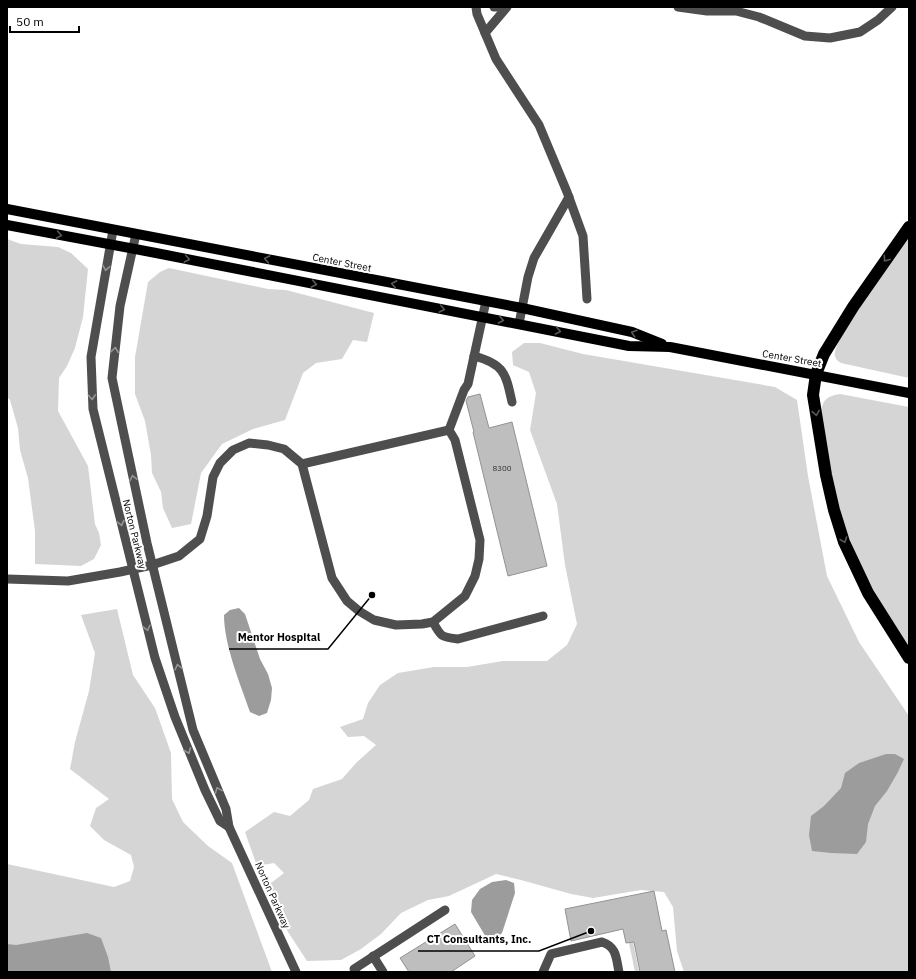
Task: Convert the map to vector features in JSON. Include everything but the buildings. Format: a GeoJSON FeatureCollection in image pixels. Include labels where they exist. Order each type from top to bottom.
{"type":"FeatureCollection","features":[{"type":"Feature","properties":{"kind":"highway"},"geometry":{"type":"LineString","coordinates":[[909,227],[879,268],[824,354],[816,374],[813,395],[826,475],[840,529],[847,548],[868,593],[909,658]]}},
{"type":"Feature","properties":{"kind":"main road","name":"Center Street"},"geometry":{"type":"LineString","coordinates":[[7,209],[522,308],[632,332],[670,347]]}},
{"type":"Feature","properties":{"kind":"main road"},"geometry":{"type":"LineString","coordinates":[[38,231],[40,216]]}},
{"type":"Feature","properties":{"kind":"main road","name":"Center Street"},"geometry":{"type":"LineString","coordinates":[[7,225],[483,316],[629,346],[670,347],[909,393]]}},
{"type":"Feature","properties":{"kind":"street"},"geometry":{"type":"LineString","coordinates":[[476,7],[477,14],[496,59],[539,125],[569,197],[583,236],[587,299]]}},
{"type":"Feature","properties":{"kind":"street"},"geometry":{"type":"LineString","coordinates":[[494,7],[506,7]]}},
{"type":"Feature","properties":{"kind":"street"},"geometry":{"type":"LineString","coordinates":[[485,33],[506,7]]}},
{"type":"Feature","properties":{"kind":"street"},"geometry":{"type":"LineString","coordinates":[[678,7],[707,11],[736,11],[759,17],[804,36],[830,38],[860,32],[878,20],[892,7]]}},
{"type":"Feature","properties":{"kind":"street"},"geometry":{"type":"LineString","coordinates":[[519,324],[528,277],[534,258],[569,197]]}},
{"type":"Feature","properties":{"kind":"street","name":"Norton Parkway"},"geometry":{"type":"LineString","coordinates":[[113,230],[91,357],[93,409],[154,658],[174,717],[211,802],[220,821],[229,827]]}},
{"type":"Feature","properties":{"kind":"street","name":"Norton Parkway"},"geometry":{"type":"LineString","coordinates":[[136,234],[120,306],[112,378],[152,565],[193,730],[226,809],[229,827],[296,972]]}},
{"type":"Feature","properties":{"kind":"street"},"geometry":{"type":"LineString","coordinates":[[449,430],[464,390],[468,384],[486,302]]}},
{"type":"Feature","properties":{"kind":"street"},"geometry":{"type":"LineString","coordinates":[[474,356],[495,364],[503,372],[507,380],[512,402]]}},
{"type":"Feature","properties":{"kind":"street"},"geometry":{"type":"LineString","coordinates":[[7,579],[68,581],[152,565],[179,556],[200,540],[207,516],[213,477],[220,463],[233,450],[249,443],[268,445],[284,449],[302,464],[332,578],[347,601],[359,611],[374,620],[396,625],[433,622],[465,596],[475,576],[479,559],[480,540],[455,440],[449,430]]}},
{"type":"Feature","properties":{"kind":"street"},"geometry":{"type":"LineString","coordinates":[[302,464],[449,430]]}},
{"type":"Feature","properties":{"kind":"street"},"geometry":{"type":"LineString","coordinates":[[433,622],[440,635],[446,638],[458,639],[543,616]]}},
{"type":"Feature","properties":{"kind":"street"},"geometry":{"type":"LineString","coordinates":[[356,972],[354,969],[445,910]]}},
{"type":"Feature","properties":{"kind":"street"},"geometry":{"type":"LineString","coordinates":[[543,972],[551,954],[602,942],[609,944],[614,950],[619,972]]}},
{"type":"Feature","properties":{"kind":"street"},"geometry":{"type":"LineString","coordinates":[[373,956],[383,972]]}},
{"type":"Feature","properties":{"kind":"shaded area"},"geometry":{"type":"Polygon","coordinates":[[[909,237],[909,378],[841,363],[835,356],[843,333],[879,278],[909,237]]]}},
{"type":"Feature","properties":{"kind":"shaded area"},"geometry":{"type":"Polygon","coordinates":[[[7,239],[21,244],[58,247],[71,253],[88,269],[83,317],[75,348],[67,366],[59,378],[58,411],[88,466],[95,524],[99,533],[101,545],[94,559],[81,566],[35,564],[35,531],[28,478],[20,450],[18,428],[10,400],[7,397],[7,239]]]}},
{"type":"Feature","properties":{"kind":"shaded area"},"geometry":{"type":"Polygon","coordinates":[[[169,268],[268,289],[286,290],[374,313],[367,342],[353,340],[342,359],[316,363],[303,373],[285,420],[253,429],[222,444],[201,473],[191,524],[172,528],[163,508],[161,492],[152,473],[151,455],[145,421],[135,394],[135,357],[148,282],[160,272],[169,268]]]}},
{"type":"Feature","properties":{"kind":"shaded area"},"geometry":{"type":"Polygon","coordinates":[[[524,343],[540,343],[583,354],[775,387],[797,400],[808,476],[827,576],[859,642],[909,716],[909,972],[684,972],[677,951],[673,907],[664,892],[641,890],[593,898],[571,894],[496,874],[449,896],[428,900],[401,913],[381,934],[361,949],[341,960],[307,961],[288,932],[270,895],[271,883],[284,873],[274,863],[257,866],[245,832],[274,812],[290,816],[309,800],[313,789],[342,779],[357,762],[376,745],[364,736],[348,737],[340,727],[363,719],[368,703],[380,685],[398,673],[434,667],[467,667],[503,661],[547,661],[567,645],[577,624],[565,565],[557,504],[530,430],[536,393],[529,372],[513,365],[512,352],[524,343]]]}},
{"type":"Feature","properties":{"kind":"shaded area"},"geometry":{"type":"Polygon","coordinates":[[[840,394],[909,407],[909,648],[866,578],[843,523],[829,463],[821,413],[826,399],[840,394]]]}},
{"type":"Feature","properties":{"kind":"shaded area"},"geometry":{"type":"Polygon","coordinates":[[[239,608],[245,614],[260,659],[268,674],[272,688],[271,700],[267,713],[259,716],[250,712],[233,664],[227,639],[224,615],[230,610],[239,608]]]}},
{"type":"Feature","properties":{"kind":"shaded area"},"geometry":{"type":"Polygon","coordinates":[[[117,609],[133,675],[155,708],[171,753],[172,799],[183,822],[208,846],[232,863],[272,972],[7,972],[7,864],[114,887],[130,881],[134,867],[131,855],[104,840],[90,826],[96,808],[109,799],[70,769],[75,742],[89,691],[95,653],[81,615],[117,609]]]}},
{"type":"Feature","properties":{"kind":"shaded area"},"geometry":{"type":"Polygon","coordinates":[[[886,754],[895,754],[904,759],[887,791],[875,806],[868,824],[866,842],[857,854],[812,851],[809,835],[811,816],[824,806],[841,788],[845,773],[859,763],[886,754]]]}},
{"type":"Feature","properties":{"kind":"shaded area"},"geometry":{"type":"Polygon","coordinates":[[[506,880],[514,883],[515,893],[502,933],[495,939],[487,939],[471,912],[472,900],[480,889],[492,882],[506,880]]]}},
{"type":"Feature","properties":{"kind":"shaded area"},"geometry":{"type":"Polygon","coordinates":[[[87,933],[101,938],[108,957],[111,972],[7,972],[7,944],[16,945],[87,933]]]}},
{"type":"Feature","properties":{"kind":"shaded area"},"geometry":{"type":"Polygon","coordinates":[[[633,942],[639,972],[635,972],[629,943],[633,942]]]}},
{"type":"Feature","properties":{"kind":"place","name":"Mentor Hospital"},"geometry":{"type":"Point","coordinates":[372,595]}},
{"type":"Feature","properties":{"kind":"place","name":"CT Consultants, Inc."},"geometry":{"type":"Point","coordinates":[591,931]}}]}
